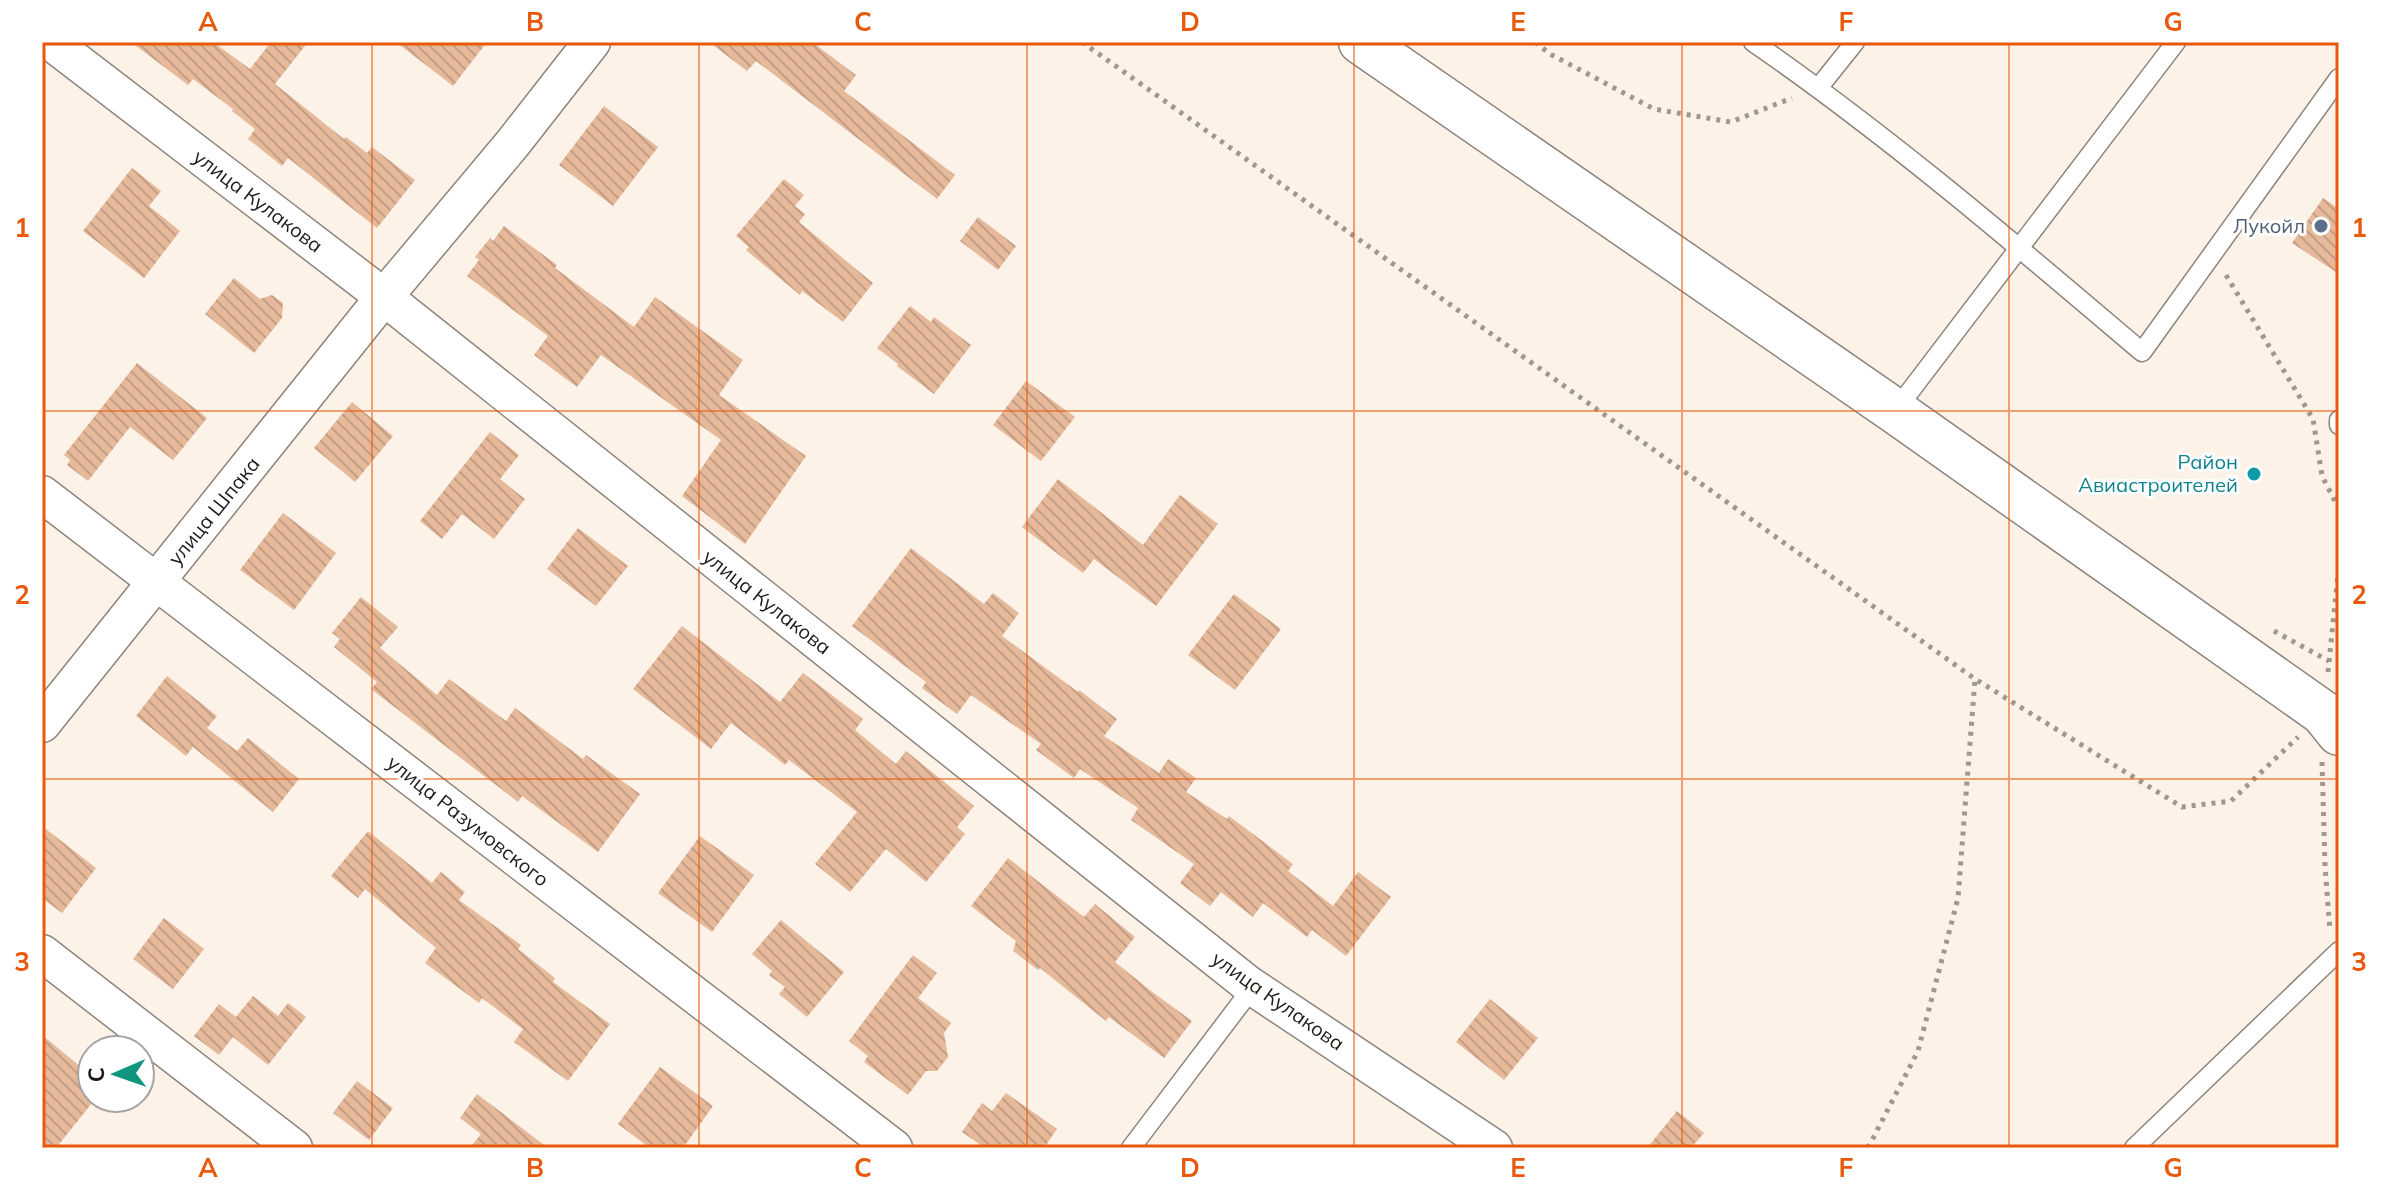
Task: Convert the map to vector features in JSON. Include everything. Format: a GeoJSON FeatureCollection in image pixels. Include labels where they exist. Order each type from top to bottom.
{"type":"FeatureCollection","features":[{"type":"Feature","properties":{"kind":"street","name":"улица Кулакова"},"geometry":{"type":"LineString","coordinates":[[51,42],[384,297],[1248,984],[1494,1148]]}},
{"type":"Feature","properties":{"kind":"street","name":"улица Шпака"},"geometry":{"type":"LineString","coordinates":[[42,724],[592,42]]}},
{"type":"Feature","properties":{"kind":"street"},"geometry":{"type":"LineString","coordinates":[[1361,42],[2334,712]]}},
{"type":"Feature","properties":{"kind":"street","name":"улица Разумовского"},"geometry":{"type":"LineString","coordinates":[[42,494],[894,1148]]}},
{"type":"Feature","properties":{"kind":"street"},"geometry":{"type":"LineString","coordinates":[[42,953],[294,1148]]}},
{"type":"Feature","properties":{"kind":"lane"},"geometry":{"type":"LineString","coordinates":[[1753,42],[1819,87],[2142,352],[2339,78]]}},
{"type":"Feature","properties":{"kind":"lane"},"geometry":{"type":"LineString","coordinates":[[1819,87],[1855,42]]}},
{"type":"Feature","properties":{"kind":"lane"},"geometry":{"type":"LineString","coordinates":[[1895,411],[2176,42]]}},
{"type":"Feature","properties":{"kind":"lane"},"geometry":{"type":"LineString","coordinates":[[2134,1148],[2339,951]]}},
{"type":"Feature","properties":{"kind":"lane"},"geometry":{"type":"LineString","coordinates":[[1131,1148],[1250,991]]}},
{"type":"Feature","properties":{"kind":"path"},"geometry":{"type":"LineString","coordinates":[[1082,42],[1975,679],[2182,807],[2231,801],[2334,712]]}},
{"type":"Feature","properties":{"kind":"path"},"geometry":{"type":"LineString","coordinates":[[1535,42],[1550,54],[1654,109],[1731,122],[1819,87]]}},
{"type":"Feature","properties":{"kind":"path"},"geometry":{"type":"LineString","coordinates":[[2213,253],[2313,419],[2322,476],[2339,509]]}},
{"type":"Feature","properties":{"kind":"path"},"geometry":{"type":"LineString","coordinates":[[1868,1148],[1918,1051],[1958,898],[1975,679]]}},
{"type":"Feature","properties":{"kind":"building"},"geometry":{"type":"Polygon","coordinates":[[[131,42],[213,42],[250,69],[271,42],[308,42],[275,84],[344,139],[346,137],[367,153],[372,147],[415,180],[377,228],[288,158],[282,166],[248,139],[255,129],[233,109],[193,79],[188,85],[131,42]]]}},
{"type":"Feature","properties":{"kind":"building"},"geometry":{"type":"Polygon","coordinates":[[[396,42],[487,42],[453,86],[396,42]]]}},
{"type":"Feature","properties":{"kind":"building"},"geometry":{"type":"Polygon","coordinates":[[[709,42],[812,42],[856,75],[844,91],[955,175],[937,199],[756,61],[747,71],[709,42]]]}},
{"type":"Feature","properties":{"kind":"building"},"geometry":{"type":"Polygon","coordinates":[[[604,106],[658,147],[613,206],[559,165],[604,106]]]}},
{"type":"Feature","properties":{"kind":"building"},"geometry":{"type":"Polygon","coordinates":[[[132,168],[161,191],[149,206],[180,231],[144,278],[83,231],[132,168]]]}},
{"type":"Feature","properties":{"kind":"building"},"geometry":{"type":"Polygon","coordinates":[[[784,179],[804,195],[795,206],[805,214],[799,222],[873,283],[843,322],[802,291],[800,295],[746,250],[749,247],[736,236],[784,179]]]}},
{"type":"Feature","properties":{"kind":"building","name":"Лукойл"},"geometry":{"type":"Polygon","coordinates":[[[2323,198],[2339,209],[2339,274],[2292,243],[2323,198]]]}},
{"type":"Feature","properties":{"kind":"building"},"geometry":{"type":"Polygon","coordinates":[[[978,217],[1016,246],[998,270],[960,241],[978,217]]]}},
{"type":"Feature","properties":{"kind":"building"},"geometry":{"type":"Polygon","coordinates":[[[504,226],[634,327],[655,297],[743,360],[719,395],[806,456],[745,544],[682,496],[721,440],[601,355],[577,387],[534,355],[548,336],[467,276],[479,260],[475,257],[504,226]]]}},
{"type":"Feature","properties":{"kind":"building"},"geometry":{"type":"Polygon","coordinates":[[[234,278],[260,299],[272,295],[283,303],[282,318],[254,353],[205,314],[234,278]]]}},
{"type":"Feature","properties":{"kind":"building"},"geometry":{"type":"Polygon","coordinates":[[[910,306],[931,322],[934,317],[971,345],[934,394],[877,348],[910,306]]]}},
{"type":"Feature","properties":{"kind":"building"},"geometry":{"type":"Polygon","coordinates":[[[137,363],[207,418],[173,460],[130,427],[88,481],[67,465],[70,460],[64,455],[137,363]]]}},
{"type":"Feature","properties":{"kind":"building"},"geometry":{"type":"Polygon","coordinates":[[[1026,381],[1075,417],[1041,461],[993,425],[1026,381]]]}},
{"type":"Feature","properties":{"kind":"building"},"geometry":{"type":"Polygon","coordinates":[[[352,402],[393,436],[355,482],[314,448],[352,402]]]}},
{"type":"Feature","properties":{"kind":"building"},"geometry":{"type":"Polygon","coordinates":[[[490,432],[519,455],[500,479],[525,499],[494,539],[462,514],[442,539],[420,521],[490,432]]]}},
{"type":"Feature","properties":{"kind":"building"},"geometry":{"type":"Polygon","coordinates":[[[1058,479],[1143,545],[1180,495],[1218,524],[1156,606],[1094,559],[1083,573],[1022,527],[1058,479]]]}},
{"type":"Feature","properties":{"kind":"building"},"geometry":{"type":"Polygon","coordinates":[[[283,513],[336,553],[294,610],[240,570],[283,513]]]}},
{"type":"Feature","properties":{"kind":"building"},"geometry":{"type":"Polygon","coordinates":[[[578,528],[628,566],[596,606],[547,569],[578,528]]]}},
{"type":"Feature","properties":{"kind":"building"},"geometry":{"type":"Polygon","coordinates":[[[911,548],[984,604],[993,593],[1019,613],[1002,636],[1117,719],[1104,736],[1159,773],[1168,759],[1196,778],[1186,792],[1227,819],[1229,816],[1293,864],[1288,871],[1333,906],[1358,872],[1391,897],[1346,956],[1312,930],[1307,937],[1263,903],[1253,917],[1221,892],[1210,906],[1180,883],[1194,864],[1131,820],[1138,808],[1080,769],[1074,778],[1036,750],[1041,744],[971,695],[957,714],[922,688],[926,682],[852,626],[911,548]]]}},
{"type":"Feature","properties":{"kind":"building"},"geometry":{"type":"Polygon","coordinates":[[[1234,594],[1281,629],[1235,690],[1188,655],[1234,594]]]}},
{"type":"Feature","properties":{"kind":"building"},"geometry":{"type":"Polygon","coordinates":[[[361,597],[398,627],[380,648],[437,695],[449,679],[506,721],[515,708],[583,759],[586,755],[640,794],[598,852],[522,796],[518,802],[371,689],[377,682],[334,647],[340,639],[332,633],[361,597]]]}},
{"type":"Feature","properties":{"kind":"building"},"geometry":{"type":"Polygon","coordinates":[[[682,626],[780,702],[803,673],[863,719],[855,730],[896,764],[906,751],[974,806],[957,827],[965,834],[926,882],[886,849],[850,892],[815,864],[857,812],[789,760],[785,765],[731,723],[711,749],[633,689],[682,626]]]}},
{"type":"Feature","properties":{"kind":"building"},"geometry":{"type":"Polygon","coordinates":[[[167,676],[217,716],[207,728],[237,751],[248,738],[299,779],[273,812],[193,747],[186,756],[136,716],[167,676]]]}},
{"type":"Feature","properties":{"kind":"building"},"geometry":{"type":"Polygon","coordinates":[[[42,826],[96,868],[62,913],[42,898],[42,826]]]}},
{"type":"Feature","properties":{"kind":"building"},"geometry":{"type":"Polygon","coordinates":[[[368,831],[432,883],[441,872],[465,892],[459,900],[521,945],[518,949],[555,978],[553,982],[610,1024],[568,1081],[514,1042],[523,1029],[482,998],[479,1003],[425,963],[436,948],[365,889],[358,898],[331,876],[368,831]]]}},
{"type":"Feature","properties":{"kind":"building"},"geometry":{"type":"Polygon","coordinates":[[[700,836],[754,875],[712,932],[658,893],[700,836]]]}},
{"type":"Feature","properties":{"kind":"building"},"geometry":{"type":"Polygon","coordinates":[[[1008,858],[1084,917],[1095,904],[1135,937],[1115,962],[1192,1021],[1164,1058],[1109,1017],[1106,1021],[1040,968],[1038,970],[1013,951],[1016,941],[971,906],[1008,858]]]}},
{"type":"Feature","properties":{"kind":"building"},"geometry":{"type":"Polygon","coordinates":[[[164,918],[204,949],[173,989],[133,959],[164,918]]]}},
{"type":"Feature","properties":{"kind":"building"},"geometry":{"type":"Polygon","coordinates":[[[781,920],[844,972],[807,1017],[779,994],[785,987],[769,975],[772,971],[752,954],[781,920]]]}},
{"type":"Feature","properties":{"kind":"building"},"geometry":{"type":"Polygon","coordinates":[[[913,955],[937,973],[918,998],[951,1023],[944,1033],[948,1057],[937,1071],[926,1071],[908,1095],[864,1062],[868,1056],[849,1041],[913,955]]]}},
{"type":"Feature","properties":{"kind":"building"},"geometry":{"type":"Polygon","coordinates":[[[253,996],[278,1016],[288,1003],[306,1017],[268,1065],[233,1037],[219,1055],[194,1036],[219,1004],[236,1017],[253,996]]]}},
{"type":"Feature","properties":{"kind":"building"},"geometry":{"type":"Polygon","coordinates":[[[1490,999],[1538,1038],[1504,1080],[1456,1042],[1490,999]]]}},
{"type":"Feature","properties":{"kind":"building"},"geometry":{"type":"Polygon","coordinates":[[[42,1035],[76,1063],[76,1114],[83,1114],[56,1148],[42,1148],[42,1035]]]}},
{"type":"Feature","properties":{"kind":"building"},"geometry":{"type":"Polygon","coordinates":[[[660,1067],[713,1106],[683,1148],[650,1148],[618,1124],[660,1067]]]}},
{"type":"Feature","properties":{"kind":"building"},"geometry":{"type":"Polygon","coordinates":[[[357,1081],[393,1108],[369,1140],[333,1113],[357,1081]]]}},
{"type":"Feature","properties":{"kind":"building"},"geometry":{"type":"Polygon","coordinates":[[[1006,1093],[1057,1129],[1044,1148],[985,1148],[962,1132],[982,1103],[992,1111],[1006,1093]]]}},
{"type":"Feature","properties":{"kind":"building"},"geometry":{"type":"Polygon","coordinates":[[[477,1094],[548,1148],[470,1148],[481,1134],[460,1118],[477,1094]]]}},
{"type":"Feature","properties":{"kind":"building"},"geometry":{"type":"Polygon","coordinates":[[[1677,1111],[1704,1133],[1691,1148],[1647,1148],[1677,1111]]]}},
{"type":"Feature","properties":{"kind":"place","name":"Лукойл"},"geometry":{"type":"Point","coordinates":[2321,226]}},
{"type":"Feature","properties":{"kind":"place","name":"Район Авиастроителей"},"geometry":{"type":"Point","coordinates":[2254,474]}}]}
